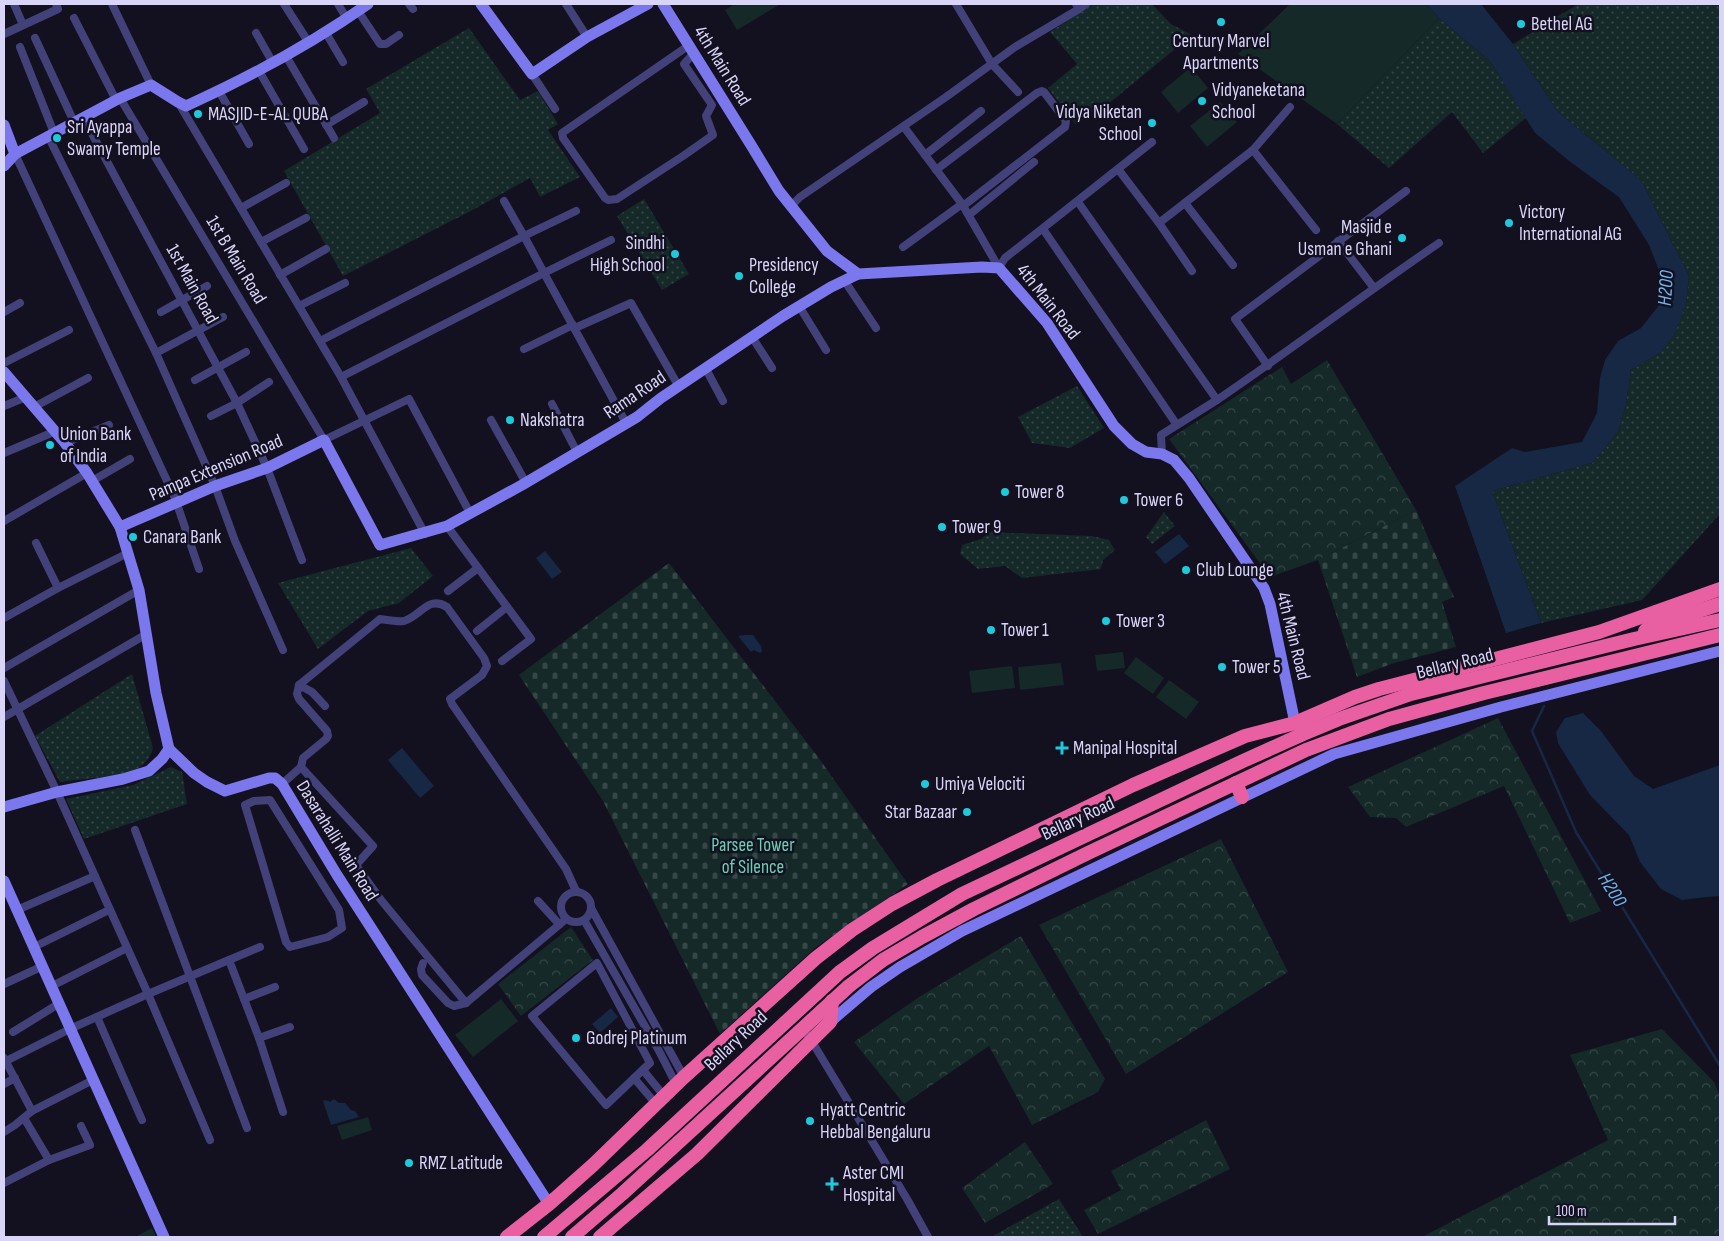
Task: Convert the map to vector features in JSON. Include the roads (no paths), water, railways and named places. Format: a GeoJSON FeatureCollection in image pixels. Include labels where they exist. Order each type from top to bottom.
{"type":"FeatureCollection","features":[{"type":"Feature","properties":{"kind":"highway"},"geometry":{"type":"LineString","coordinates":[[1520,660],[1556,643],[1612,628],[1720,589]]}},
{"type":"Feature","properties":{"kind":"highway","name":"Bellary Road"},"geometry":{"type":"LineString","coordinates":[[507,1237],[544,1208],[593,1165],[680,1080],[816,958],[852,930],[892,904],[937,880],[1133,786],[1245,736],[1295,723],[1355,697],[1379,689],[1520,660],[1558,658],[1634,639],[1649,627],[1720,604]]}},
{"type":"Feature","properties":{"kind":"highway"},"geometry":{"type":"LineString","coordinates":[[1634,639],[1720,620]]}},
{"type":"Feature","properties":{"kind":"highway","name":"Bellary Road"},"geometry":{"type":"LineString","coordinates":[[572,1237],[622,1194],[832,1001],[884,960],[922,937],[1000,896],[1306,750],[1389,719],[1720,635]]}},
{"type":"Feature","properties":{"kind":"highway","name":"Bellary Road"},"geometry":{"type":"LineString","coordinates":[[544,1237],[611,1181],[840,972],[880,943],[962,894],[1303,734],[1377,705],[1520,660]]}},
{"type":"Feature","properties":{"kind":"highway"},"geometry":{"type":"LineString","coordinates":[[1236,783],[1242,797]]}},
{"type":"Feature","properties":{"kind":"highway"},"geometry":{"type":"LineString","coordinates":[[600,1237],[697,1154],[830,1022],[832,1001]]}},
{"type":"Feature","properties":{"kind":"highway"},"geometry":{"type":"LineString","coordinates":[[526,1237],[544,1208]]}},
{"type":"Feature","properties":{"kind":"street"},"geometry":{"type":"LineString","coordinates":[[14,4],[23,25]]}},
{"type":"Feature","properties":{"kind":"street"},"geometry":{"type":"LineString","coordinates":[[4,34],[58,9],[56,4]]}},
{"type":"Feature","properties":{"kind":"street"},"geometry":{"type":"LineString","coordinates":[[112,4],[151,85],[186,106],[286,56],[326,33],[363,7],[380,44],[386,44],[399,35]]}},
{"type":"Feature","properties":{"kind":"street"},"geometry":{"type":"LineString","coordinates":[[284,4],[309,43]]}},
{"type":"Feature","properties":{"kind":"street"},"geometry":{"type":"LineString","coordinates":[[338,4],[347,18]]}},
{"type":"Feature","properties":{"kind":"street"},"geometry":{"type":"LineString","coordinates":[[482,4],[555,109]]}},
{"type":"Feature","properties":{"kind":"street"},"geometry":{"type":"LineString","coordinates":[[566,4],[587,37]]}},
{"type":"Feature","properties":{"kind":"street"},"geometry":{"type":"LineString","coordinates":[[532,74],[587,37],[648,4]]}},
{"type":"Feature","properties":{"kind":"street","name":"4th Main Road"},"geometry":{"type":"LineString","coordinates":[[663,4],[751,144],[778,191],[827,251],[858,274],[982,266],[999,268],[1047,323],[1114,426],[1132,444],[1146,452],[1162,454],[1174,460],[1264,588],[1270,604],[1295,723]]}},
{"type":"Feature","properties":{"kind":"street"},"geometry":{"type":"LineString","coordinates":[[956,4],[992,64],[1018,92]]}},
{"type":"Feature","properties":{"kind":"street"},"geometry":{"type":"LineString","coordinates":[[791,206],[800,197],[1015,47],[1080,5]]}},
{"type":"Feature","properties":{"kind":"street","name":"1st B Main Road"},"geometry":{"type":"LineString","coordinates":[[74,18],[118,99],[324,440]]}},
{"type":"Feature","properties":{"kind":"street"},"geometry":{"type":"LineString","coordinates":[[326,33],[343,62]]}},
{"type":"Feature","properties":{"kind":"street"},"geometry":{"type":"LineString","coordinates":[[256,34],[273,63]]}},
{"type":"Feature","properties":{"kind":"street","name":"1st Main Road"},"geometry":{"type":"LineString","coordinates":[[35,38],[79,120],[182,300],[237,403],[267,468],[302,560]]}},
{"type":"Feature","properties":{"kind":"street"},"geometry":{"type":"LineString","coordinates":[[20,47],[51,135],[156,353],[215,486],[235,541],[283,650]]}},
{"type":"Feature","properties":{"kind":"street"},"geometry":{"type":"LineString","coordinates":[[691,50],[684,64],[712,105],[706,116],[713,135],[617,199],[608,200],[563,138],[562,133],[691,50]]}},
{"type":"Feature","properties":{"kind":"street"},"geometry":{"type":"LineString","coordinates":[[286,56],[334,138]]}},
{"type":"Feature","properties":{"kind":"street"},"geometry":{"type":"LineString","coordinates":[[259,71],[304,149]]}},
{"type":"Feature","properties":{"kind":"street"},"geometry":{"type":"LineString","coordinates":[[4,166],[15,154],[118,99],[151,85]]}},
{"type":"Feature","properties":{"kind":"street"},"geometry":{"type":"LineString","coordinates":[[219,91],[248,144]]}},
{"type":"Feature","properties":{"kind":"street"},"geometry":{"type":"LineString","coordinates":[[903,247],[1065,127],[1066,121],[1044,92],[1039,92],[936,170]]}},
{"type":"Feature","properties":{"kind":"street"},"geometry":{"type":"LineString","coordinates":[[178,102],[341,377],[425,534]]}},
{"type":"Feature","properties":{"kind":"street"},"geometry":{"type":"LineString","coordinates":[[326,125],[364,102]]}},
{"type":"Feature","properties":{"kind":"street"},"geometry":{"type":"LineString","coordinates":[[1159,223],[1253,150],[1290,107]]}},
{"type":"Feature","properties":{"kind":"street"},"geometry":{"type":"LineString","coordinates":[[925,155],[981,111]]}},
{"type":"Feature","properties":{"kind":"street"},"geometry":{"type":"LineString","coordinates":[[4,125],[15,154],[176,503],[199,569]]}},
{"type":"Feature","properties":{"kind":"street"},"geometry":{"type":"LineString","coordinates":[[904,126],[962,205],[999,268],[1005,258],[1152,142]]}},
{"type":"Feature","properties":{"kind":"street"},"geometry":{"type":"LineString","coordinates":[[1253,150],[1316,230]]}},
{"type":"Feature","properties":{"kind":"street"},"geometry":{"type":"LineString","coordinates":[[969,216],[1034,162]]}},
{"type":"Feature","properties":{"kind":"street"},"geometry":{"type":"LineString","coordinates":[[1118,169],[1192,271]]}},
{"type":"Feature","properties":{"kind":"street"},"geometry":{"type":"LineString","coordinates":[[241,208],[286,183]]}},
{"type":"Feature","properties":{"kind":"street"},"geometry":{"type":"LineString","coordinates":[[1268,366],[1235,320],[1406,191]]}},
{"type":"Feature","properties":{"kind":"street"},"geometry":{"type":"LineString","coordinates":[[504,201],[626,424]]}},
{"type":"Feature","properties":{"kind":"street"},"geometry":{"type":"LineString","coordinates":[[1078,202],[1217,400]]}},
{"type":"Feature","properties":{"kind":"street"},"geometry":{"type":"LineString","coordinates":[[1185,203],[1233,265]]}},
{"type":"Feature","properties":{"kind":"street"},"geometry":{"type":"LineString","coordinates":[[320,341],[576,211]]}},
{"type":"Feature","properties":{"kind":"street"},"geometry":{"type":"LineString","coordinates":[[261,242],[306,218]]}},
{"type":"Feature","properties":{"kind":"street"},"geometry":{"type":"LineString","coordinates":[[1043,229],[1177,424]]}},
{"type":"Feature","properties":{"kind":"street"},"geometry":{"type":"LineString","coordinates":[[341,377],[611,240]]}},
{"type":"Feature","properties":{"kind":"street"},"geometry":{"type":"LineString","coordinates":[[1338,241],[1374,288]]}},
{"type":"Feature","properties":{"kind":"street"},"geometry":{"type":"LineString","coordinates":[[1162,454],[1161,435],[1268,366],[1439,243]]}},
{"type":"Feature","properties":{"kind":"street"},"geometry":{"type":"LineString","coordinates":[[280,275],[326,249]]}},
{"type":"Feature","properties":{"kind":"street","name":"Rama Road"},"geometry":{"type":"LineString","coordinates":[[324,440],[380,545],[425,534],[447,526],[626,424],[799,306],[858,274]]}},
{"type":"Feature","properties":{"kind":"street"},"geometry":{"type":"LineString","coordinates":[[844,280],[876,328]]}},
{"type":"Feature","properties":{"kind":"street"},"geometry":{"type":"LineString","coordinates":[[299,306],[345,283]]}},
{"type":"Feature","properties":{"kind":"street"},"geometry":{"type":"LineString","coordinates":[[161,312],[207,286]]}},
{"type":"Feature","properties":{"kind":"street"},"geometry":{"type":"LineString","coordinates":[[4,312],[20,303]]}},
{"type":"Feature","properties":{"kind":"street"},"geometry":{"type":"LineString","coordinates":[[524,349],[631,303],[679,387]]}},
{"type":"Feature","properties":{"kind":"street"},"geometry":{"type":"LineString","coordinates":[[799,306],[826,350]]}},
{"type":"Feature","properties":{"kind":"street"},"geometry":{"type":"LineString","coordinates":[[156,353],[223,317]]}},
{"type":"Feature","properties":{"kind":"street"},"geometry":{"type":"LineString","coordinates":[[4,363],[69,330]]}},
{"type":"Feature","properties":{"kind":"street"},"geometry":{"type":"LineString","coordinates":[[752,337],[772,368]]}},
{"type":"Feature","properties":{"kind":"street"},"geometry":{"type":"LineString","coordinates":[[194,380],[246,352]]}},
{"type":"Feature","properties":{"kind":"street"},"geometry":{"type":"LineString","coordinates":[[706,369],[723,401]]}},
{"type":"Feature","properties":{"kind":"street"},"geometry":{"type":"LineString","coordinates":[[4,372],[65,443],[90,477],[120,527],[139,590],[156,694],[169,749],[162,759],[149,771],[124,779],[57,792],[4,807]]}},
{"type":"Feature","properties":{"kind":"street"},"geometry":{"type":"LineString","coordinates":[[34,407],[88,378]]}},
{"type":"Feature","properties":{"kind":"street"},"geometry":{"type":"LineString","coordinates":[[211,416],[237,403],[269,382]]}},
{"type":"Feature","properties":{"kind":"street"},"geometry":{"type":"LineString","coordinates":[[4,406],[26,397]]}},
{"type":"Feature","properties":{"kind":"street"},"geometry":{"type":"LineString","coordinates":[[324,440],[409,398],[470,513]]}},
{"type":"Feature","properties":{"kind":"street"},"geometry":{"type":"LineString","coordinates":[[552,404],[577,452]]}},
{"type":"Feature","properties":{"kind":"street"},"geometry":{"type":"LineString","coordinates":[[491,420],[526,482]]}},
{"type":"Feature","properties":{"kind":"street"},"geometry":{"type":"LineString","coordinates":[[65,443],[109,425]]}},
{"type":"Feature","properties":{"kind":"street"},"geometry":{"type":"LineString","coordinates":[[4,453],[56,431]]}},
{"type":"Feature","properties":{"kind":"street","name":"Pampa Extension Road"},"geometry":{"type":"LineString","coordinates":[[120,527],[215,486],[267,468],[324,440]]}},
{"type":"Feature","properties":{"kind":"street"},"geometry":{"type":"LineString","coordinates":[[4,521],[90,477],[130,459]]}},
{"type":"Feature","properties":{"kind":"street"},"geometry":{"type":"LineString","coordinates":[[447,526],[531,639],[502,660]]}},
{"type":"Feature","properties":{"kind":"street"},"geometry":{"type":"LineString","coordinates":[[36,542],[58,588]]}},
{"type":"Feature","properties":{"kind":"street"},"geometry":{"type":"LineString","coordinates":[[4,618],[128,553]]}},
{"type":"Feature","properties":{"kind":"street"},"geometry":{"type":"LineString","coordinates":[[448,591],[478,568]]}},
{"type":"Feature","properties":{"kind":"street"},"geometry":{"type":"LineString","coordinates":[[4,668],[139,590]]}},
{"type":"Feature","properties":{"kind":"street"},"geometry":{"type":"LineString","coordinates":[[282,784],[301,767],[303,758],[328,736],[327,732],[299,699],[297,694],[299,685],[380,620],[404,621],[432,603],[441,603],[447,607],[484,658],[487,666],[482,675],[450,699],[452,704],[566,869],[576,891],[588,898],[591,908],[680,1080]]}},
{"type":"Feature","properties":{"kind":"street"},"geometry":{"type":"LineString","coordinates":[[477,630],[507,607]]}},
{"type":"Feature","properties":{"kind":"street"},"geometry":{"type":"LineString","coordinates":[[4,717],[146,634]]}},
{"type":"Feature","properties":{"kind":"street"},"geometry":{"type":"LineString","coordinates":[[830,1022],[871,987],[900,967],[962,931],[1334,754],[1524,701],[1720,651]]}},
{"type":"Feature","properties":{"kind":"street"},"geometry":{"type":"LineString","coordinates":[[4,681],[57,792],[148,994],[210,1140]]}},
{"type":"Feature","properties":{"kind":"street"},"geometry":{"type":"LineString","coordinates":[[299,685],[312,692],[324,706]]}},
{"type":"Feature","properties":{"kind":"street","name":"Dasarahalli Main Road"},"geometry":{"type":"LineString","coordinates":[[169,749],[194,773],[225,791],[269,778],[275,778],[282,784],[544,1208]]}},
{"type":"Feature","properties":{"kind":"street"},"geometry":{"type":"LineString","coordinates":[[301,767],[373,846],[356,865],[381,900],[466,1003]]}},
{"type":"Feature","properties":{"kind":"street"},"geometry":{"type":"LineString","coordinates":[[270,800],[324,883],[340,910],[342,928],[328,937],[290,948],[286,942],[245,805],[254,801],[270,800]]}},
{"type":"Feature","properties":{"kind":"street"},"geometry":{"type":"LineString","coordinates":[[135,830],[247,1128]]}},
{"type":"Feature","properties":{"kind":"street"},"geometry":{"type":"LineString","coordinates":[[324,883],[337,875]]}},
{"type":"Feature","properties":{"kind":"street"},"geometry":{"type":"LineString","coordinates":[[18,910],[94,876]]}},
{"type":"Feature","properties":{"kind":"street"},"geometry":{"type":"LineString","coordinates":[[4,880],[72,1028],[93,1080],[164,1237]]}},
{"type":"Feature","properties":{"kind":"street"},"geometry":{"type":"LineString","coordinates":[[330,894],[344,886]]}},
{"type":"Feature","properties":{"kind":"street"},"geometry":{"type":"LineString","coordinates":[[563,921],[561,902],[567,894],[576,891]]}},
{"type":"Feature","properties":{"kind":"street"},"geometry":{"type":"LineString","coordinates":[[538,901],[563,921],[574,922],[584,920],[590,913],[591,908]]}},
{"type":"Feature","properties":{"kind":"street"},"geometry":{"type":"LineString","coordinates":[[34,947],[109,910]]}},
{"type":"Feature","properties":{"kind":"street"},"geometry":{"type":"LineString","coordinates":[[584,920],[658,1049],[680,1080]]}},
{"type":"Feature","properties":{"kind":"street"},"geometry":{"type":"LineString","coordinates":[[422,963],[422,975],[448,1003],[454,1006],[466,1003],[563,921]]}},
{"type":"Feature","properties":{"kind":"street"},"geometry":{"type":"LineString","coordinates":[[52,986],[126,948]]}},
{"type":"Feature","properties":{"kind":"street"},"geometry":{"type":"LineString","coordinates":[[32,1111],[5,1059],[148,994],[260,948]]}},
{"type":"Feature","properties":{"kind":"street"},"geometry":{"type":"LineString","coordinates":[[229,960],[259,1038],[283,1112]]}},
{"type":"Feature","properties":{"kind":"street"},"geometry":{"type":"LineString","coordinates":[[597,963],[650,1063],[643,1070],[606,1104],[532,1016],[597,963]]}},
{"type":"Feature","properties":{"kind":"street"},"geometry":{"type":"LineString","coordinates":[[5,981],[43,966]]}},
{"type":"Feature","properties":{"kind":"street"},"geometry":{"type":"LineString","coordinates":[[244,999],[275,987]]}},
{"type":"Feature","properties":{"kind":"street"},"geometry":{"type":"LineString","coordinates":[[13,1032],[60,1003]]}},
{"type":"Feature","properties":{"kind":"street"},"geometry":{"type":"LineString","coordinates":[[97,1017],[142,1120]]}},
{"type":"Feature","properties":{"kind":"street"},"geometry":{"type":"LineString","coordinates":[[259,1038],[290,1027]]}},
{"type":"Feature","properties":{"kind":"street"},"geometry":{"type":"LineString","coordinates":[[802,1028],[907,1199],[928,1237]]}},
{"type":"Feature","properties":{"kind":"street"},"geometry":{"type":"LineString","coordinates":[[643,1070],[660,1100]]}},
{"type":"Feature","properties":{"kind":"street"},"geometry":{"type":"LineString","coordinates":[[4,1084],[15,1078]]}},
{"type":"Feature","properties":{"kind":"street"},"geometry":{"type":"LineString","coordinates":[[634,1078],[660,1100]]}},
{"type":"Feature","properties":{"kind":"street"},"geometry":{"type":"LineString","coordinates":[[4,1132],[16,1126],[32,1111],[93,1080]]}},
{"type":"Feature","properties":{"kind":"street"},"geometry":{"type":"LineString","coordinates":[[24,1118],[49,1160]]}},
{"type":"Feature","properties":{"kind":"street"},"geometry":{"type":"LineString","coordinates":[[4,1184],[49,1160],[90,1145],[81,1126]]}},
{"type":"Feature","properties":{"kind":"water"},"geometry":{"type":"Polygon","coordinates":[[[1426,4],[1481,4],[1513,44],[1558,112],[1641,180],[1689,276],[1686,303],[1676,332],[1661,352],[1631,370],[1626,404],[1618,432],[1592,463],[1492,491],[1541,623],[1506,633],[1455,486],[1512,448],[1525,452],[1582,442],[1597,413],[1600,378],[1605,360],[1618,341],[1641,328],[1660,304],[1660,273],[1649,245],[1619,197],[1573,164],[1535,133],[1490,61],[1439,18],[1426,4]]]}},
{"type":"Feature","properties":{"kind":"water"},"geometry":{"type":"Polygon","coordinates":[[[1179,534],[1189,546],[1165,564],[1155,552],[1179,534]]]}},
{"type":"Feature","properties":{"kind":"water"},"geometry":{"type":"Polygon","coordinates":[[[545,551],[562,572],[552,579],[536,558],[545,551]]]}},
{"type":"Feature","properties":{"kind":"water"},"geometry":{"type":"Polygon","coordinates":[[[753,635],[761,646],[762,651],[760,653],[754,650],[751,652],[738,636],[753,635]]]}},
{"type":"Feature","properties":{"kind":"water"},"geometry":{"type":"Polygon","coordinates":[[[1583,713],[1601,731],[1634,776],[1653,789],[1720,765],[1720,896],[1682,900],[1661,889],[1640,862],[1629,835],[1590,795],[1558,743],[1556,732],[1565,718],[1583,713]]]}},
{"type":"Feature","properties":{"kind":"water"},"geometry":{"type":"Polygon","coordinates":[[[402,748],[434,786],[420,798],[388,760],[402,748]]]}},
{"type":"Feature","properties":{"kind":"water"},"geometry":{"type":"Polygon","coordinates":[[[611,1008],[618,1017],[600,1033],[592,1024],[611,1008]]]}},
{"type":"Feature","properties":{"kind":"water"},"geometry":{"type":"Polygon","coordinates":[[[334,1099],[339,1103],[345,1103],[359,1117],[331,1125],[323,1101],[330,1102],[334,1099]]]}},
{"type":"Feature","properties":{"kind":"waterway","name":"H200"},"geometry":{"type":"LineString","coordinates":[[1544,706],[1532,731],[1576,832],[1720,1066]]}},
{"type":"Feature","properties":{"kind":"place","name":"Century Marvel Apartments"},"geometry":{"type":"Point","coordinates":[1221,22]}},
{"type":"Feature","properties":{"kind":"place","name":"Bethel AG"},"geometry":{"type":"Point","coordinates":[1521,24]}},
{"type":"Feature","properties":{"kind":"place","name":"Vidyaneketana School"},"geometry":{"type":"Point","coordinates":[1202,101]}},
{"type":"Feature","properties":{"kind":"place","name":"MASJID-E-AL QUBA"},"geometry":{"type":"Point","coordinates":[198,114]}},
{"type":"Feature","properties":{"kind":"place","name":"Vidya Niketan School"},"geometry":{"type":"Point","coordinates":[1152,123]}},
{"type":"Feature","properties":{"kind":"place","name":"Sri Ayappa Swamy Temple"},"geometry":{"type":"Point","coordinates":[57,138]}},
{"type":"Feature","properties":{"kind":"place","name":"Victory International AG"},"geometry":{"type":"Point","coordinates":[1509,223]}},
{"type":"Feature","properties":{"kind":"place","name":"Masjid e Usman e Ghani"},"geometry":{"type":"Point","coordinates":[1402,238]}},
{"type":"Feature","properties":{"kind":"place","name":"Sindhi High School"},"geometry":{"type":"Point","coordinates":[675,254]}},
{"type":"Feature","properties":{"kind":"place","name":"Presidency College"},"geometry":{"type":"Point","coordinates":[739,276]}},
{"type":"Feature","properties":{"kind":"place","name":"Nakshatra"},"geometry":{"type":"Point","coordinates":[510,420]}},
{"type":"Feature","properties":{"kind":"place","name":"Union Bank of India"},"geometry":{"type":"Point","coordinates":[50,445]}},
{"type":"Feature","properties":{"kind":"place","name":"Tower 8"},"geometry":{"type":"Point","coordinates":[1005,492]}},
{"type":"Feature","properties":{"kind":"place","name":"Tower 6"},"geometry":{"type":"Point","coordinates":[1124,500]}},
{"type":"Feature","properties":{"kind":"place","name":"Tower 9"},"geometry":{"type":"Point","coordinates":[942,527]}},
{"type":"Feature","properties":{"kind":"place","name":"Canara Bank"},"geometry":{"type":"Point","coordinates":[133,537]}},
{"type":"Feature","properties":{"kind":"place","name":"Club Lounge"},"geometry":{"type":"Point","coordinates":[1186,570]}},
{"type":"Feature","properties":{"kind":"place","name":"Tower 3"},"geometry":{"type":"Point","coordinates":[1106,621]}},
{"type":"Feature","properties":{"kind":"place","name":"Tower 1"},"geometry":{"type":"Point","coordinates":[991,630]}},
{"type":"Feature","properties":{"kind":"place","name":"Tower 5"},"geometry":{"type":"Point","coordinates":[1222,667]}},
{"type":"Feature","properties":{"kind":"place","name":"Manipal Hospital"},"geometry":{"type":"Point","coordinates":[1062,748]}},
{"type":"Feature","properties":{"kind":"place","name":"Umiya Velociti"},"geometry":{"type":"Point","coordinates":[925,784]}},
{"type":"Feature","properties":{"kind":"place","name":"Star Bazaar"},"geometry":{"type":"Point","coordinates":[967,812]}},
{"type":"Feature","properties":{"kind":"place","name":"Godrej Platinum"},"geometry":{"type":"Point","coordinates":[576,1038]}},
{"type":"Feature","properties":{"kind":"place","name":"Hyatt Centric Hebbal Bengaluru"},"geometry":{"type":"Point","coordinates":[810,1121]}},
{"type":"Feature","properties":{"kind":"place","name":"RMZ Latitude"},"geometry":{"type":"Point","coordinates":[409,1163]}},
{"type":"Feature","properties":{"kind":"place","name":"Aster CMI Hospital"},"geometry":{"type":"Point","coordinates":[832,1184]}},
{"type":"Feature","properties":{"kind":"park label","name":"Parsee Tower of Silence"},"geometry":{"type":"Point","coordinates":[753,856]}}]}
